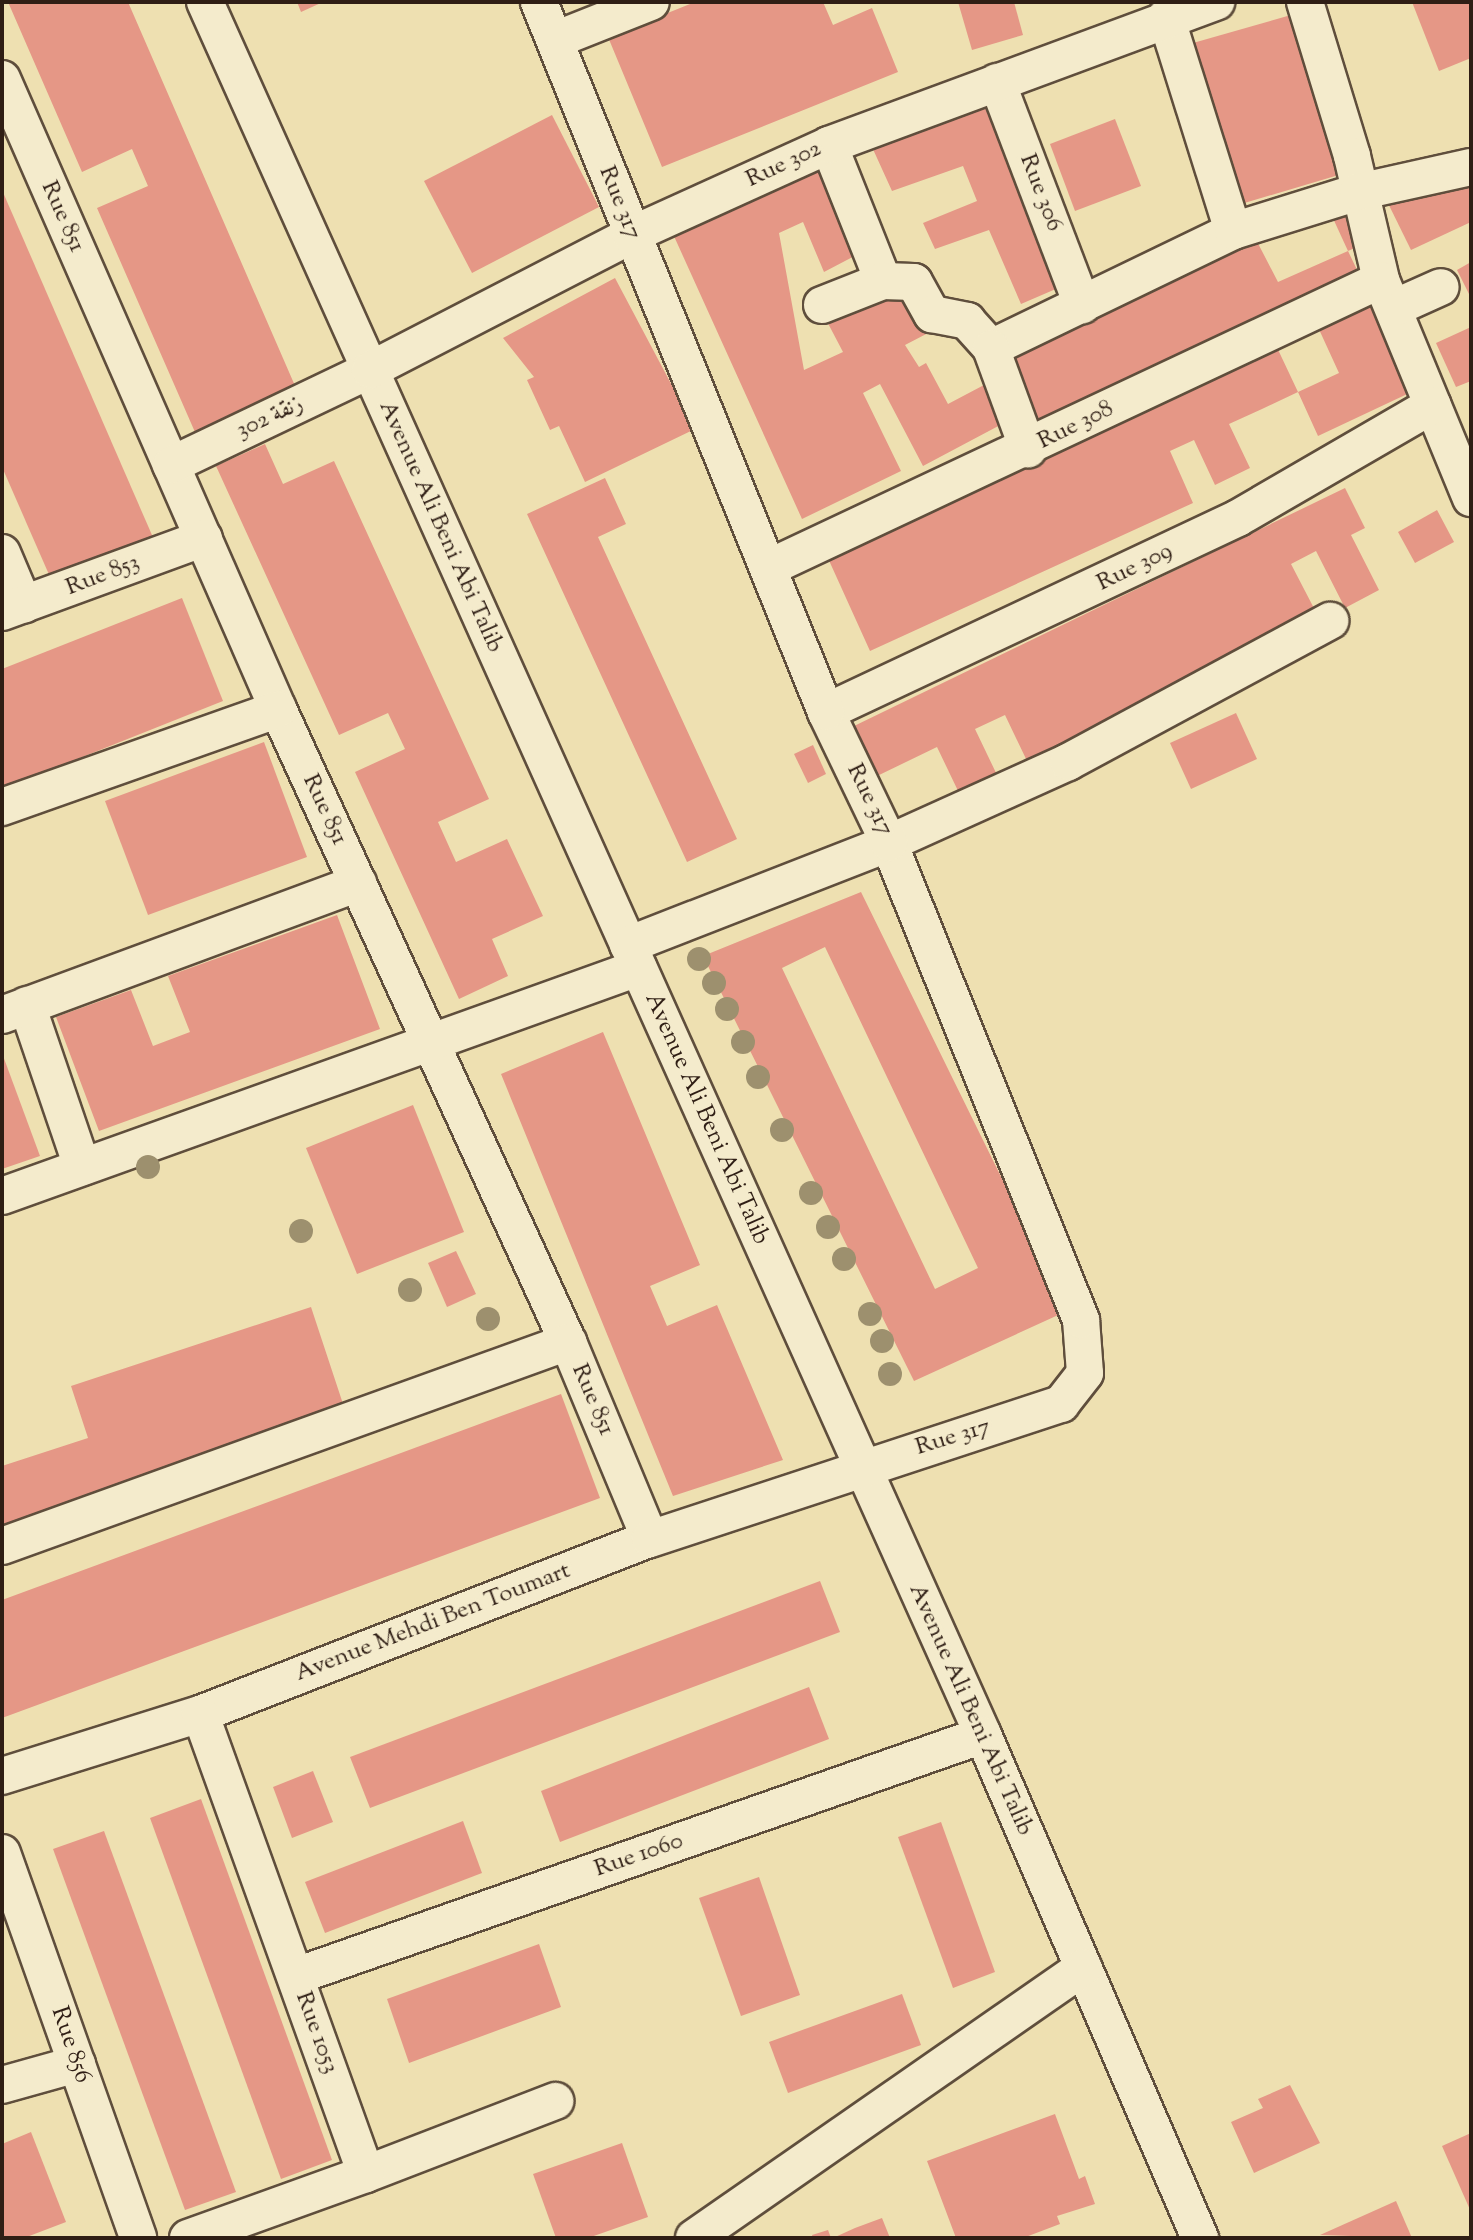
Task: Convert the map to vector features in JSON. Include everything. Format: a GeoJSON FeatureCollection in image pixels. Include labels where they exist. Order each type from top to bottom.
{"type":"FeatureCollection","features":[{"type":"Feature","properties":{"kind":"street","name":"Avenue Ali Beni Abi Talib"},"geometry":{"type":"LineString","coordinates":[[205,2],[983,1735],[1200,2238]]}},
{"type":"Feature","properties":{"kind":"street","name":"Rue 317"},"geometry":{"type":"LineString","coordinates":[[539,2],[826,712],[889,843],[1081,1320],[1087,1348],[1085,1373],[1061,1404],[862,1466]]}},
{"type":"Feature","properties":{"kind":"street"},"geometry":{"type":"LineString","coordinates":[[555,40],[651,2]]}},
{"type":"Feature","properties":{"kind":"street","name":"Rue 302"},"geometry":{"type":"LineString","coordinates":[[370,370],[631,235],[829,145],[1166,17],[1216,2]]}},
{"type":"Feature","properties":{"kind":"street"},"geometry":{"type":"LineString","coordinates":[[1305,2],[1388,294],[1471,498]]}},
{"type":"Feature","properties":{"kind":"street"},"geometry":{"type":"LineString","coordinates":[[1166,17],[1233,231]]}},
{"type":"Feature","properties":{"kind":"street","name":"Rue 851"},"geometry":{"type":"LineString","coordinates":[[2,79],[278,709],[568,1342],[650,1539]]}},
{"type":"Feature","properties":{"kind":"street","name":"Rue 306"},"geometry":{"type":"LineString","coordinates":[[997,82],[1082,305]]}},
{"type":"Feature","properties":{"kind":"street"},"geometry":{"type":"LineString","coordinates":[[829,145],[883,281]]}},
{"type":"Feature","properties":{"kind":"street"},"geometry":{"type":"LineString","coordinates":[[991,348],[1233,231],[1358,192],[1471,167]]}},
{"type":"Feature","properties":{"kind":"street"},"geometry":{"type":"LineString","coordinates":[[822,305],[883,281],[914,282],[932,314],[967,321],[991,348],[1028,449]]}},
{"type":"Feature","properties":{"kind":"street","name":"Rue 308"},"geometry":{"type":"LineString","coordinates":[[768,568],[1028,449],[1388,294],[1441,287]]}},
{"type":"Feature","properties":{"kind":"street","name":"زنقة 302"},"geometry":{"type":"LineString","coordinates":[[171,465],[370,370]]}},
{"type":"Feature","properties":{"kind":"street","name":"Rue 309"},"geometry":{"type":"LineString","coordinates":[[826,712],[1238,518],[1433,405]]}},
{"type":"Feature","properties":{"kind":"street","name":"Rue 853"},"geometry":{"type":"LineString","coordinates":[[13,609],[204,538]]}},
{"type":"Feature","properties":{"kind":"street"},"geometry":{"type":"LineString","coordinates":[[2,553],[13,609]]}},
{"type":"Feature","properties":{"kind":"street"},"geometry":{"type":"LineString","coordinates":[[2,1196],[431,1044],[1068,762],[1330,621]]}},
{"type":"Feature","properties":{"kind":"street"},"geometry":{"type":"LineString","coordinates":[[2,807],[278,709]]}},
{"type":"Feature","properties":{"kind":"street"},"geometry":{"type":"LineString","coordinates":[[82,1167],[15,1010],[358,883]]}},
{"type":"Feature","properties":{"kind":"street"},"geometry":{"type":"LineString","coordinates":[[2,1546],[568,1342]]}},
{"type":"Feature","properties":{"kind":"street","name":"Avenue Mehdi Ben Toumart"},"geometry":{"type":"LineString","coordinates":[[2,1776],[200,1714],[650,1539],[862,1466]]}},
{"type":"Feature","properties":{"kind":"street","name":"Rue 1053"},"geometry":{"type":"LineString","coordinates":[[200,1714],[366,2174]]}},
{"type":"Feature","properties":{"kind":"street","name":"Rue 1060"},"geometry":{"type":"LineString","coordinates":[[296,1976],[983,1735]]}},
{"type":"Feature","properties":{"kind":"street","name":"Rue 856"},"geometry":{"type":"LineString","coordinates":[[2,1853],[138,2238]]}},
{"type":"Feature","properties":{"kind":"street"},"geometry":{"type":"LineString","coordinates":[[694,2238],[1083,1968]]}},
{"type":"Feature","properties":{"kind":"street"},"geometry":{"type":"LineString","coordinates":[[2,2085],[77,2064]]}},
{"type":"Feature","properties":{"kind":"street"},"geometry":{"type":"LineString","coordinates":[[188,2238],[555,2101]]}},
{"type":"Feature","properties":{"kind":"building"},"geometry":{"type":"Polygon","coordinates":[[[8,2],[128,2],[299,395],[198,439],[97,208],[148,186],[132,149],[82,172],[8,2]]]}},
{"type":"Feature","properties":{"kind":"building"},"geometry":{"type":"Polygon","coordinates":[[[297,2],[323,2],[301,12],[297,2]]]}},
{"type":"Feature","properties":{"kind":"building"},"geometry":{"type":"Polygon","coordinates":[[[695,2],[823,2],[833,25],[872,8],[898,72],[662,167],[608,37],[695,2]]]}},
{"type":"Feature","properties":{"kind":"building"},"geometry":{"type":"Polygon","coordinates":[[[958,2],[1014,2],[1023,35],[972,50],[958,2]]]}},
{"type":"Feature","properties":{"kind":"building"},"geometry":{"type":"Polygon","coordinates":[[[1412,2],[1471,2],[1471,58],[1439,71],[1412,2]]]}},
{"type":"Feature","properties":{"kind":"building"},"geometry":{"type":"Polygon","coordinates":[[[1305,11],[1352,171],[1241,204],[1193,43],[1305,11]]]}},
{"type":"Feature","properties":{"kind":"building"},"geometry":{"type":"Polygon","coordinates":[[[999,98],[1072,282],[1021,304],[989,230],[935,249],[923,223],[977,201],[963,166],[892,191],[872,147],[999,98]]]}},
{"type":"Feature","properties":{"kind":"building"},"geometry":{"type":"Polygon","coordinates":[[[552,115],[599,207],[472,273],[424,181],[552,115]]]}},
{"type":"Feature","properties":{"kind":"building"},"geometry":{"type":"Polygon","coordinates":[[[1115,119],[1141,186],[1075,211],[1050,144],[1115,119]]]}},
{"type":"Feature","properties":{"kind":"building"},"geometry":{"type":"Polygon","coordinates":[[[827,161],[866,250],[824,272],[803,222],[779,233],[804,370],[843,352],[821,310],[907,278],[932,331],[905,345],[919,367],[926,363],[948,404],[984,385],[1004,423],[923,466],[880,384],[863,393],[901,471],[802,519],[673,234],[827,161]]]}},
{"type":"Feature","properties":{"kind":"building"},"geometry":{"type":"Polygon","coordinates":[[[1462,171],[1471,190],[1471,222],[1411,250],[1381,189],[1462,171]]]}},
{"type":"Feature","properties":{"kind":"building"},"geometry":{"type":"Polygon","coordinates":[[[2,190],[155,542],[54,586],[2,467],[2,190]]]}},
{"type":"Feature","properties":{"kind":"building"},"geometry":{"type":"Polygon","coordinates":[[[1351,204],[1368,242],[1348,251],[1331,214],[1351,204]]]}},
{"type":"Feature","properties":{"kind":"building"},"geometry":{"type":"Polygon","coordinates":[[[1250,228],[1278,282],[1348,251],[1359,274],[1038,425],[1003,348],[1250,228]]]}},
{"type":"Feature","properties":{"kind":"building"},"geometry":{"type":"Polygon","coordinates":[[[1471,262],[1471,298],[1457,270],[1471,262]]]}},
{"type":"Feature","properties":{"kind":"building"},"geometry":{"type":"Polygon","coordinates":[[[615,278],[695,429],[585,482],[559,426],[550,430],[527,380],[534,377],[503,338],[615,278]]]}},
{"type":"Feature","properties":{"kind":"building"},"geometry":{"type":"Polygon","coordinates":[[[1377,296],[1420,388],[1318,436],[1298,392],[1339,373],[1317,325],[1377,296]]]}},
{"type":"Feature","properties":{"kind":"building"},"geometry":{"type":"Polygon","coordinates":[[[1471,327],[1471,381],[1456,387],[1436,343],[1471,327]]]}},
{"type":"Feature","properties":{"kind":"building"},"geometry":{"type":"Polygon","coordinates":[[[1273,339],[1298,392],[1229,424],[1250,468],[1215,485],[1194,440],[1170,451],[1193,503],[870,651],[822,545],[1273,339]]]}},
{"type":"Feature","properties":{"kind":"building"},"geometry":{"type":"Polygon","coordinates":[[[265,444],[283,484],[334,461],[489,799],[438,822],[456,862],[507,839],[543,916],[492,939],[508,976],[459,999],[355,772],[405,749],[388,713],[339,735],[216,466],[265,444]]]}},
{"type":"Feature","properties":{"kind":"building"},"geometry":{"type":"Polygon","coordinates":[[[605,478],[626,524],[598,537],[737,839],[687,862],[527,514],[605,478]]]}},
{"type":"Feature","properties":{"kind":"building"},"geometry":{"type":"Polygon","coordinates":[[[1345,488],[1365,528],[1351,535],[1379,590],[1345,608],[1316,551],[1291,564],[1318,616],[1028,763],[1005,715],[975,729],[998,777],[960,795],[937,747],[875,777],[852,727],[1345,488]]]}},
{"type":"Feature","properties":{"kind":"building"},"geometry":{"type":"Polygon","coordinates":[[[1437,510],[1454,542],[1415,563],[1398,532],[1437,510]]]}},
{"type":"Feature","properties":{"kind":"building"},"geometry":{"type":"Polygon","coordinates":[[[182,598],[223,701],[2,789],[2,669],[182,598]]]}},
{"type":"Feature","properties":{"kind":"building"},"geometry":{"type":"Polygon","coordinates":[[[1236,713],[1257,759],[1191,789],[1170,743],[1236,713]]]}},
{"type":"Feature","properties":{"kind":"building"},"geometry":{"type":"Polygon","coordinates":[[[264,742],[307,857],[148,915],[105,801],[264,742]]]}},
{"type":"Feature","properties":{"kind":"building"},"geometry":{"type":"Polygon","coordinates":[[[813,745],[826,774],[808,783],[794,754],[813,745]]]}},
{"type":"Feature","properties":{"kind":"building"},"geometry":{"type":"Polygon","coordinates":[[[861,892],[1067,1311],[914,1381],[703,956],[861,892]],[[825,947],[782,968],[935,1289],[978,1268],[825,947]]]}},
{"type":"Feature","properties":{"kind":"building"},"geometry":{"type":"Polygon","coordinates":[[[337,915],[380,1029],[99,1131],[56,1017],[131,990],[153,1046],[190,1032],[168,976],[337,915]]]}},
{"type":"Feature","properties":{"kind":"building"},"geometry":{"type":"Polygon","coordinates":[[[603,1032],[700,1265],[650,1286],[667,1326],[717,1305],[783,1460],[673,1496],[501,1074],[603,1032]]]}},
{"type":"Feature","properties":{"kind":"building"},"geometry":{"type":"Polygon","coordinates":[[[2,1053],[40,1156],[2,1169],[2,1053]]]}},
{"type":"Feature","properties":{"kind":"building"},"geometry":{"type":"Polygon","coordinates":[[[413,1105],[464,1232],[357,1274],[306,1148],[413,1105]]]}},
{"type":"Feature","properties":{"kind":"building"},"geometry":{"type":"Polygon","coordinates":[[[456,1251],[476,1294],[447,1307],[428,1263],[456,1251]]]}},
{"type":"Feature","properties":{"kind":"building"},"geometry":{"type":"Polygon","coordinates":[[[311,1307],[346,1413],[2,1525],[2,1466],[88,1438],[71,1386],[311,1307]]]}},
{"type":"Feature","properties":{"kind":"building"},"geometry":{"type":"Polygon","coordinates":[[[561,1394],[600,1498],[2,1718],[2,1600],[561,1394]]]}},
{"type":"Feature","properties":{"kind":"building"},"geometry":{"type":"Polygon","coordinates":[[[820,1581],[840,1632],[370,1808],[350,1757],[820,1581]]]}},
{"type":"Feature","properties":{"kind":"building"},"geometry":{"type":"Polygon","coordinates":[[[809,1687],[829,1739],[560,1842],[541,1791],[809,1687]]]}},
{"type":"Feature","properties":{"kind":"building"},"geometry":{"type":"Polygon","coordinates":[[[313,1771],[333,1822],[292,1838],[273,1787],[313,1771]]]}},
{"type":"Feature","properties":{"kind":"building"},"geometry":{"type":"Polygon","coordinates":[[[201,1799],[332,2160],[281,2179],[150,1818],[201,1799]]]}},
{"type":"Feature","properties":{"kind":"building"},"geometry":{"type":"Polygon","coordinates":[[[463,1821],[482,1873],[325,1933],[305,1882],[463,1821]]]}},
{"type":"Feature","properties":{"kind":"building"},"geometry":{"type":"Polygon","coordinates":[[[941,1822],[995,1972],[953,1988],[898,1837],[941,1822]]]}},
{"type":"Feature","properties":{"kind":"building"},"geometry":{"type":"Polygon","coordinates":[[[104,1831],[236,2192],[185,2210],[53,1849],[104,1831]]]}},
{"type":"Feature","properties":{"kind":"building"},"geometry":{"type":"Polygon","coordinates":[[[759,1877],[800,1995],[741,2016],[699,1898],[759,1877]]]}},
{"type":"Feature","properties":{"kind":"building"},"geometry":{"type":"Polygon","coordinates":[[[539,1944],[561,2007],[409,2063],[387,1999],[539,1944]]]}},
{"type":"Feature","properties":{"kind":"building"},"geometry":{"type":"Polygon","coordinates":[[[902,1994],[921,2045],[788,2093],[769,2042],[902,1994]]]}},
{"type":"Feature","properties":{"kind":"building"},"geometry":{"type":"Polygon","coordinates":[[[1290,2085],[1320,2143],[1254,2173],[1231,2122],[1263,2108],[1258,2099],[1290,2085]]]}},
{"type":"Feature","properties":{"kind":"building"},"geometry":{"type":"Polygon","coordinates":[[[1055,2114],[1079,2179],[1085,2176],[1095,2204],[1057,2216],[1060,2224],[1023,2238],[956,2238],[927,2161],[1055,2114]]]}},
{"type":"Feature","properties":{"kind":"building"},"geometry":{"type":"Polygon","coordinates":[[[31,2132],[66,2222],[24,2238],[2,2238],[2,2144],[31,2132]]]}},
{"type":"Feature","properties":{"kind":"building"},"geometry":{"type":"Polygon","coordinates":[[[1471,2133],[1471,2212],[1442,2146],[1471,2133]]]}},
{"type":"Feature","properties":{"kind":"building"},"geometry":{"type":"Polygon","coordinates":[[[622,2143],[648,2217],[588,2238],[556,2238],[533,2174],[622,2143]]]}},
{"type":"Feature","properties":{"kind":"building"},"geometry":{"type":"Polygon","coordinates":[[[1396,2201],[1412,2238],[1320,2235],[1396,2201]]]}},
{"type":"Feature","properties":{"kind":"building"},"geometry":{"type":"Polygon","coordinates":[[[882,2218],[890,2238],[833,2238],[855,2228],[882,2218]]]}},
{"type":"Feature","properties":{"kind":"building"},"geometry":{"type":"Polygon","coordinates":[[[828,2230],[831,2238],[813,2238],[812,2235],[828,2230]]]}}]}
